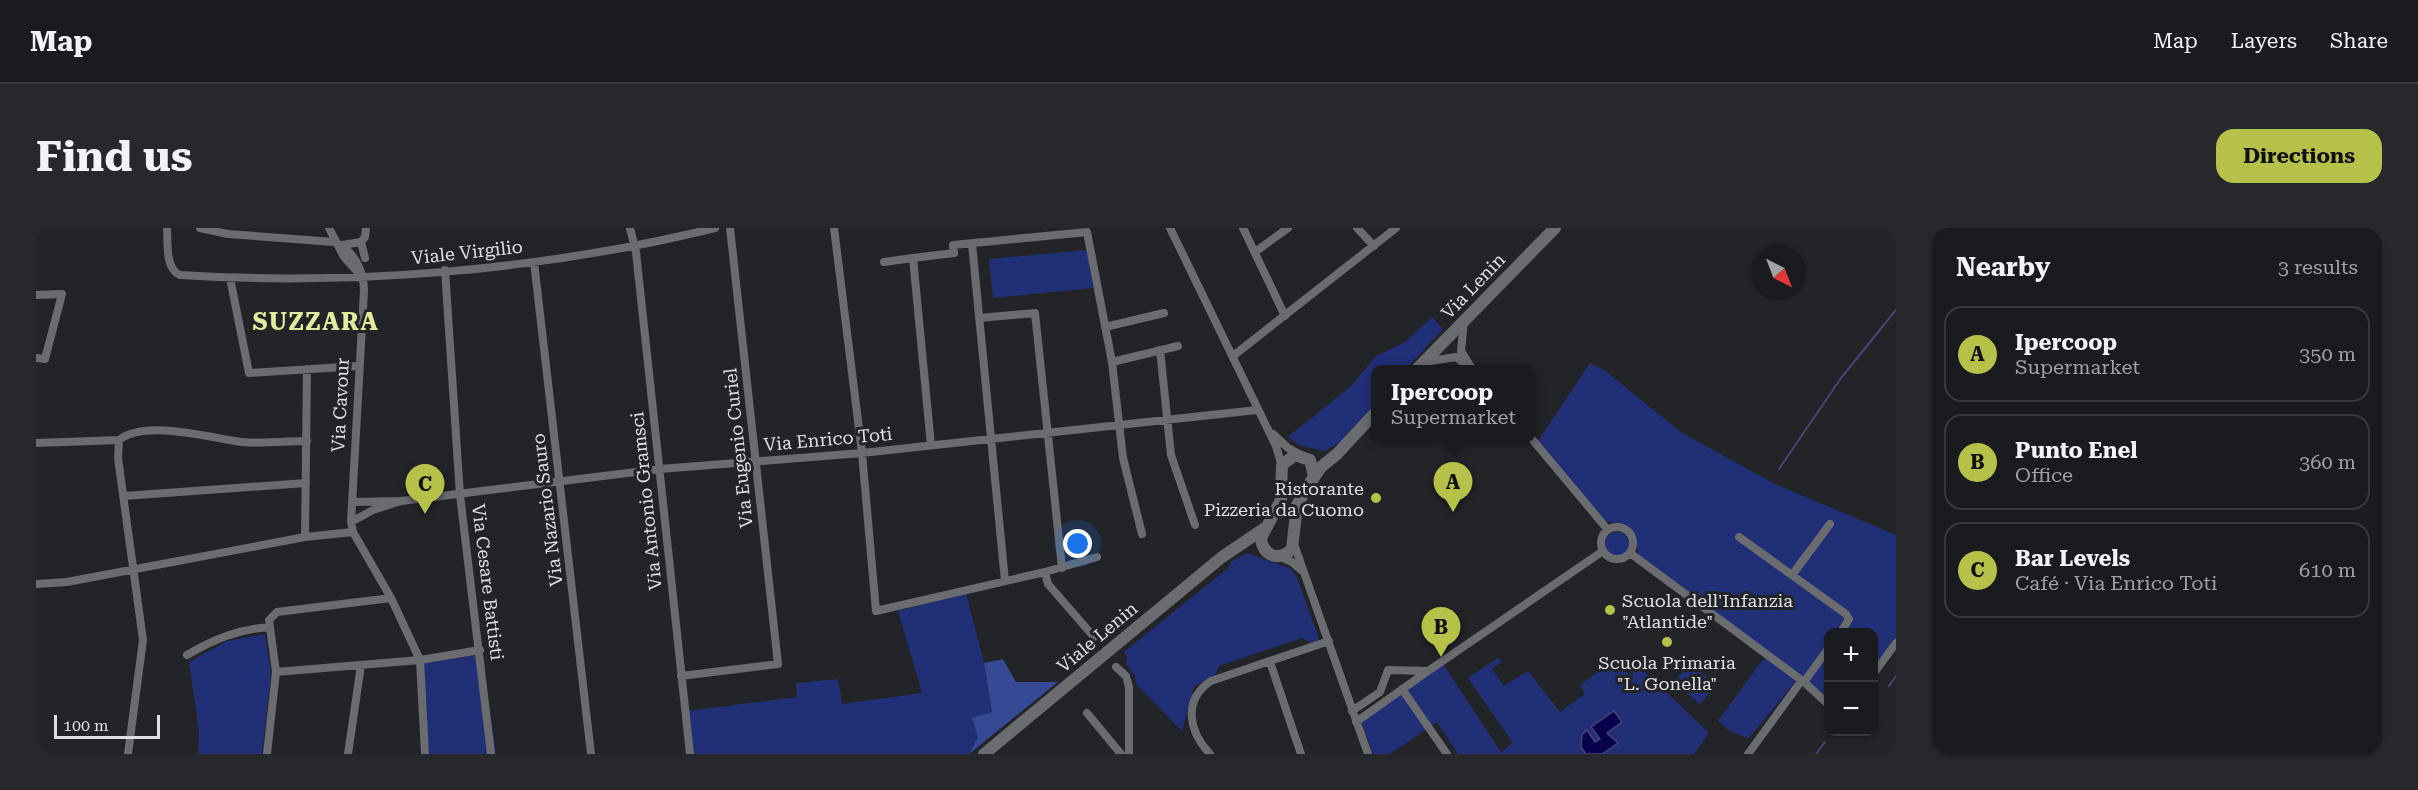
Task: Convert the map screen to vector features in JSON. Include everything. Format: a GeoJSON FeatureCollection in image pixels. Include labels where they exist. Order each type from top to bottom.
{"type":"FeatureCollection","features":[{"type":"Feature","properties":{"kind":"main road","name":"Via Lenin"},"geometry":{"type":"LineString","coordinates":[[1421,365],[1555,228]]}},
{"type":"Feature","properties":{"kind":"main road"},"geometry":{"type":"LineString","coordinates":[[1234,549],[1251,547],[1273,554],[1288,553],[1294,544],[1294,514],[1300,497],[1321,467],[1371,417]]}},
{"type":"Feature","properties":{"kind":"main road"},"geometry":{"type":"LineString","coordinates":[[1273,554],[1261,538],[1281,500],[1282,466],[1290,456],[1323,458],[1351,438]]}},
{"type":"Feature","properties":{"kind":"main road"},"geometry":{"type":"LineString","coordinates":[[1303,456],[1315,470],[1312,481]]}},
{"type":"Feature","properties":{"kind":"main road","name":"Viale Lenin"},"geometry":{"type":"LineString","coordinates":[[984,754],[1234,549],[1265,528]]}},
{"type":"Feature","properties":{"kind":"street","name":"Viale Virgilio"},"geometry":{"type":"LineString","coordinates":[[167,228],[170,266],[175,273],[230,278],[364,279],[534,262],[633,245],[671,233],[715,228]]}},
{"type":"Feature","properties":{"kind":"street"},"geometry":{"type":"LineString","coordinates":[[200,228],[228,234],[338,244],[361,242],[365,237],[366,228]]}},
{"type":"Feature","properties":{"kind":"street"},"geometry":{"type":"LineString","coordinates":[[329,228],[350,265],[364,279]]}},
{"type":"Feature","properties":{"kind":"street","name":"Via Antonio Gramsci"},"geometry":{"type":"LineString","coordinates":[[630,228],[660,469],[690,754]]}},
{"type":"Feature","properties":{"kind":"street","name":"Via Eugenio Curiel"},"geometry":{"type":"LineString","coordinates":[[681,676],[778,664],[730,228]]}},
{"type":"Feature","properties":{"kind":"street"},"geometry":{"type":"LineString","coordinates":[[834,228],[862,453],[876,611],[1062,568],[1097,557]]}},
{"type":"Feature","properties":{"kind":"street"},"geometry":{"type":"LineString","coordinates":[[1170,228],[1268,430],[1282,466]]}},
{"type":"Feature","properties":{"kind":"street"},"geometry":{"type":"LineString","coordinates":[[1243,228],[1285,316]]}},
{"type":"Feature","properties":{"kind":"street"},"geometry":{"type":"LineString","coordinates":[[1255,252],[1288,228]]}},
{"type":"Feature","properties":{"kind":"street"},"geometry":{"type":"LineString","coordinates":[[1357,228],[1374,246]]}},
{"type":"Feature","properties":{"kind":"street"},"geometry":{"type":"LineString","coordinates":[[1233,356],[1396,228]]}},
{"type":"Feature","properties":{"kind":"street"},"geometry":{"type":"LineString","coordinates":[[884,262],[954,253],[953,245],[1087,232],[1112,362],[1123,458],[1142,534]]}},
{"type":"Feature","properties":{"kind":"street"},"geometry":{"type":"LineString","coordinates":[[361,242],[365,258]]}},
{"type":"Feature","properties":{"kind":"street"},"geometry":{"type":"LineString","coordinates":[[972,243],[1005,581]]}},
{"type":"Feature","properties":{"kind":"street"},"geometry":{"type":"LineString","coordinates":[[913,258],[931,445]]}},
{"type":"Feature","properties":{"kind":"street","name":"Via Nazario Sauro"},"geometry":{"type":"LineString","coordinates":[[534,262],[591,754]]}},
{"type":"Feature","properties":{"kind":"street","name":"Via Cesare Battisti"},"geometry":{"type":"LineString","coordinates":[[445,270],[460,495],[491,754]]}},
{"type":"Feature","properties":{"kind":"street"},"geometry":{"type":"LineString","coordinates":[[230,278],[249,373],[359,366]]}},
{"type":"Feature","properties":{"kind":"street","name":"Via Cavour"},"geometry":{"type":"LineString","coordinates":[[364,279],[351,522],[353,532],[391,598],[420,660]]}},
{"type":"Feature","properties":{"kind":"street"},"geometry":{"type":"LineString","coordinates":[[36,295],[62,294],[45,359],[36,358]]}},
{"type":"Feature","properties":{"kind":"street"},"geometry":{"type":"LineString","coordinates":[[979,318],[1035,313],[1062,568]]}},
{"type":"Feature","properties":{"kind":"street"},"geometry":{"type":"LineString","coordinates":[[1105,327],[1164,313]]}},
{"type":"Feature","properties":{"kind":"street"},"geometry":{"type":"LineString","coordinates":[[1458,354],[1464,321]]}},
{"type":"Feature","properties":{"kind":"street"},"geometry":{"type":"LineString","coordinates":[[1445,340],[1468,365]]}},
{"type":"Feature","properties":{"kind":"street"},"geometry":{"type":"LineString","coordinates":[[1112,362],[1178,346]]}},
{"type":"Feature","properties":{"kind":"street"},"geometry":{"type":"LineString","coordinates":[[1160,350],[1171,455],[1195,525]]}},
{"type":"Feature","properties":{"kind":"street"},"geometry":{"type":"LineString","coordinates":[[1423,365],[1458,354]]}},
{"type":"Feature","properties":{"kind":"street"},"geometry":{"type":"LineString","coordinates":[[305,537],[307,369]]}},
{"type":"Feature","properties":{"kind":"street","name":"Via Enrico Toti"},"geometry":{"type":"LineString","coordinates":[[352,502],[401,501],[660,469],[862,453],[1257,410]]}},
{"type":"Feature","properties":{"kind":"street"},"geometry":{"type":"LineString","coordinates":[[36,443],[119,440],[156,430],[180,431],[243,442],[307,441]]}},
{"type":"Feature","properties":{"kind":"street"},"geometry":{"type":"LineString","coordinates":[[1268,430],[1284,445],[1303,456]]}},
{"type":"Feature","properties":{"kind":"street"},"geometry":{"type":"LineString","coordinates":[[119,440],[118,458],[143,640],[128,754]]}},
{"type":"Feature","properties":{"kind":"street"},"geometry":{"type":"LineString","coordinates":[[1535,443],[1608,530]]}},
{"type":"Feature","properties":{"kind":"street"},"geometry":{"type":"LineString","coordinates":[[124,496],[306,483]]}},
{"type":"Feature","properties":{"kind":"street","name":"Via Enrico Toti"},"geometry":{"type":"LineString","coordinates":[[351,522],[374,510],[401,501]]}},
{"type":"Feature","properties":{"kind":"street"},"geometry":{"type":"LineString","coordinates":[[1792,575],[1830,524]]}},
{"type":"Feature","properties":{"kind":"street"},"geometry":{"type":"LineString","coordinates":[[1618,527],[1631,534],[1634,543],[1630,553],[1616,559],[1603,551],[1602,537],[1608,530],[1618,527]]}},
{"type":"Feature","properties":{"kind":"street"},"geometry":{"type":"LineString","coordinates":[[36,584],[67,582],[305,537],[353,532]]}},
{"type":"Feature","properties":{"kind":"street"},"geometry":{"type":"LineString","coordinates":[[1739,537],[1848,616],[1844,628]]}},
{"type":"Feature","properties":{"kind":"street"},"geometry":{"type":"LineString","coordinates":[[1294,544],[1368,754]]}},
{"type":"Feature","properties":{"kind":"street"},"geometry":{"type":"LineString","coordinates":[[1356,722],[1603,551]]}},
{"type":"Feature","properties":{"kind":"street"},"geometry":{"type":"LineString","coordinates":[[1630,553],[1824,698]]}},
{"type":"Feature","properties":{"kind":"street"},"geometry":{"type":"LineString","coordinates":[[1273,554],[1292,562],[1303,573]]}},
{"type":"Feature","properties":{"kind":"street"},"geometry":{"type":"LineString","coordinates":[[1045,572],[1048,584],[1094,637]]}},
{"type":"Feature","properties":{"kind":"street"},"geometry":{"type":"LineString","coordinates":[[267,754],[276,672],[269,620],[277,612],[391,598]]}},
{"type":"Feature","properties":{"kind":"street"},"geometry":{"type":"LineString","coordinates":[[187,655],[209,642],[247,629],[270,627]]}},
{"type":"Feature","properties":{"kind":"street"},"geometry":{"type":"LineString","coordinates":[[1210,754],[1195,734],[1191,723],[1196,696],[1211,681],[1329,641]]}},
{"type":"Feature","properties":{"kind":"street"},"geometry":{"type":"LineString","coordinates":[[1878,668],[1896,643]]}},
{"type":"Feature","properties":{"kind":"street"},"geometry":{"type":"LineString","coordinates":[[276,672],[420,660],[480,650]]}},
{"type":"Feature","properties":{"kind":"street"},"geometry":{"type":"LineString","coordinates":[[1749,754],[1824,655]]}},
{"type":"Feature","properties":{"kind":"street"},"geometry":{"type":"LineString","coordinates":[[420,660],[426,754]]}},
{"type":"Feature","properties":{"kind":"street"},"geometry":{"type":"LineString","coordinates":[[1270,662],[1301,754]]}},
{"type":"Feature","properties":{"kind":"street"},"geometry":{"type":"LineString","coordinates":[[348,754],[361,665]]}},
{"type":"Feature","properties":{"kind":"street"},"geometry":{"type":"LineString","coordinates":[[1116,667],[1126,676],[1129,687],[1129,754]]}},
{"type":"Feature","properties":{"kind":"street"},"geometry":{"type":"LineString","coordinates":[[1352,711],[1380,692],[1388,670],[1428,671]]}},
{"type":"Feature","properties":{"kind":"street"},"geometry":{"type":"LineString","coordinates":[[1405,687],[1411,679],[1411,672]]}},
{"type":"Feature","properties":{"kind":"street"},"geometry":{"type":"LineString","coordinates":[[1405,687],[1447,754]]}},
{"type":"Feature","properties":{"kind":"street"},"geometry":{"type":"LineString","coordinates":[[1371,699],[1369,705],[1374,709]]}},
{"type":"Feature","properties":{"kind":"street"},"geometry":{"type":"LineString","coordinates":[[1087,713],[1121,754]]}},
{"type":"Feature","properties":{"kind":"shaded area"},"geometry":{"type":"Polygon","coordinates":[[[1087,250],[1093,288],[993,298],[989,259],[1087,250]]]}},
{"type":"Feature","properties":{"kind":"shaded area"},"geometry":{"type":"Polygon","coordinates":[[[1432,317],[1443,329],[1410,365],[1371,365],[1371,408],[1339,443],[1325,451],[1301,446],[1288,437],[1351,386],[1376,356],[1405,342],[1432,317]]]}},
{"type":"Feature","properties":{"kind":"shaded area"},"geometry":{"type":"Polygon","coordinates":[[[1590,363],[1604,370],[1682,433],[1775,484],[1896,535],[1896,648],[1878,672],[1878,628],[1824,628],[1824,694],[1800,676],[1749,738],[1731,732],[1718,721],[1760,663],[1770,654],[1638,554],[1635,537],[1629,528],[1618,523],[1601,521],[1538,441],[1590,363]]]}},
{"type":"Feature","properties":{"kind":"shaded area"},"geometry":{"type":"Polygon","coordinates":[[[1617,532],[1626,535],[1629,544],[1626,553],[1617,556],[1608,553],[1605,544],[1608,535],[1617,532]]]}},
{"type":"Feature","properties":{"kind":"shaded area"},"geometry":{"type":"Polygon","coordinates":[[[1247,553],[1289,568],[1296,575],[1319,639],[1311,643],[1302,638],[1219,666],[1216,674],[1194,687],[1182,731],[1136,684],[1135,676],[1126,664],[1127,656],[1124,652],[1228,568],[1231,562],[1247,553]]]}},
{"type":"Feature","properties":{"kind":"shaded area"},"geometry":{"type":"Polygon","coordinates":[[[966,593],[984,663],[992,712],[969,754],[693,754],[688,711],[797,697],[796,683],[838,679],[842,704],[922,693],[898,611],[966,593]]]}},
{"type":"Feature","properties":{"kind":"shaded area"},"geometry":{"type":"Polygon","coordinates":[[[265,634],[271,673],[262,754],[198,754],[199,731],[189,662],[227,641],[265,634]]]}},
{"type":"Feature","properties":{"kind":"shaded area"},"geometry":{"type":"Polygon","coordinates":[[[482,654],[496,754],[429,754],[422,664],[482,654]]]}},
{"type":"Feature","properties":{"kind":"shaded area"},"geometry":{"type":"Polygon","coordinates":[[[1498,658],[1502,662],[1492,669],[1504,686],[1528,671],[1560,712],[1585,694],[1580,685],[1617,658],[1629,675],[1641,668],[1709,733],[1694,754],[1458,754],[1437,722],[1390,754],[1373,754],[1361,721],[1443,664],[1501,752],[1513,743],[1468,678],[1498,658]]]}},
{"type":"Feature","properties":{"kind":"shaded area"},"geometry":{"type":"Polygon","coordinates":[[[1003,659],[1016,682],[1058,682],[969,754],[978,737],[972,718],[992,712],[984,663],[1003,659]]]}},
{"type":"Feature","properties":{"kind":"shaded area"},"geometry":{"type":"Polygon","coordinates":[[[1690,663],[1716,685],[1700,704],[1674,682],[1690,663]]]}},
{"type":"Feature","properties":{"kind":"shaded area"},"geometry":{"type":"Polygon","coordinates":[[[1614,711],[1622,722],[1607,733],[1618,743],[1602,754],[1586,754],[1581,747],[1582,735],[1587,730],[1595,742],[1600,739],[1591,727],[1614,711]]]}},
{"type":"Feature","properties":{"kind":"waterway"},"geometry":{"type":"LineString","coordinates":[[1779,469],[1841,378],[1896,310]]}},
{"type":"Feature","properties":{"kind":"waterway"},"geometry":{"type":"LineString","coordinates":[[1889,686],[1896,676]]}},
{"type":"Feature","properties":{"kind":"waterway"},"geometry":{"type":"LineString","coordinates":[[1816,754],[1825,742]]}},
{"type":"Feature","properties":{"kind":"place","name":"Ristorante Pizzeria da Cuomo"},"geometry":{"type":"Point","coordinates":[1376,498]}},
{"type":"Feature","properties":{"kind":"place","name":"Ipercoop"},"geometry":{"type":"Point","coordinates":[1453,512]}},
{"type":"Feature","properties":{"kind":"place","name":"Bar Levels"},"geometry":{"type":"Point","coordinates":[425,514]}},
{"type":"Feature","properties":{"kind":"place","name":"Scuola dell'Infanzia \"Atlantide\""},"geometry":{"type":"Point","coordinates":[1610,610]}},
{"type":"Feature","properties":{"kind":"place","name":"Scuola Primaria \"L. Gonella\""},"geometry":{"type":"Point","coordinates":[1667,642]}},
{"type":"Feature","properties":{"kind":"place","name":"Punto Enel"},"geometry":{"type":"Point","coordinates":[1441,657]}},
{"type":"Feature","properties":{"kind":"district","name":"SUZZARA"},"geometry":{"type":"Point","coordinates":[316,322]}}]}
